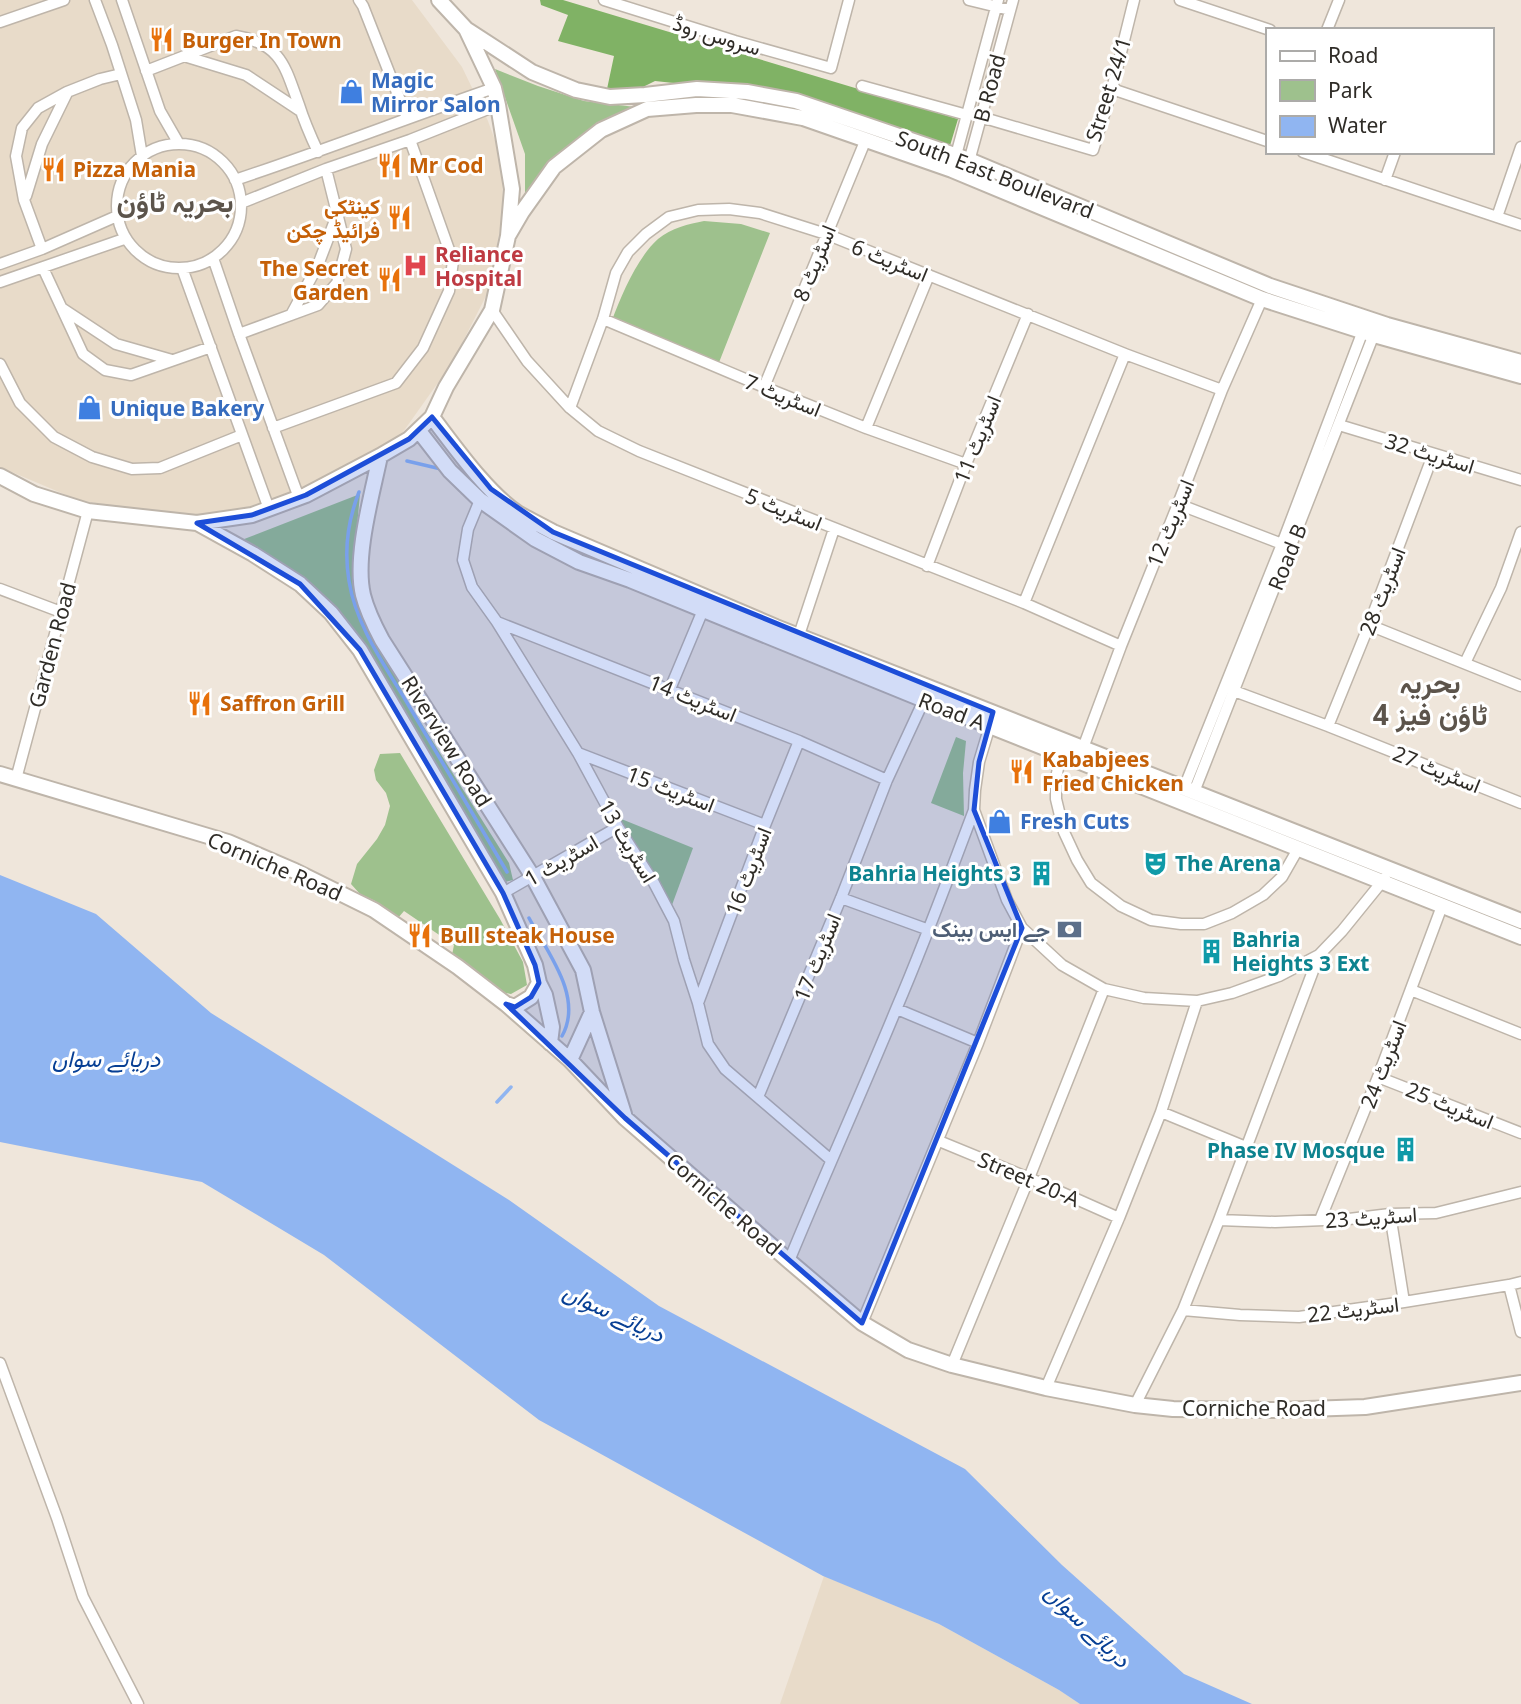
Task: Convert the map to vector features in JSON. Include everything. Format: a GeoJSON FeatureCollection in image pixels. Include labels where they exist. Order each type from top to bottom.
{"type":"FeatureCollection","features":[{"type":"Feature","properties":{"kind":"street"},"geometry":{"type":"LineString","coordinates":[[0,22],[65,0]]}},
{"type":"Feature","properties":{"kind":"street"},"geometry":{"type":"LineString","coordinates":[[95,0],[136,120],[142,156]]}},
{"type":"Feature","properties":{"kind":"street"},"geometry":{"type":"LineString","coordinates":[[122,0],[160,111],[179,144]]}},
{"type":"Feature","properties":{"kind":"street"},"geometry":{"type":"LineString","coordinates":[[359,0],[407,118]]}},
{"type":"Feature","properties":{"kind":"street"},"geometry":{"type":"LineString","coordinates":[[0,476],[34,494],[88,511],[197,523],[252,515],[299,498],[409,439],[432,417],[446,387],[492,310],[508,236],[512,189],[494,88],[466,29],[439,0]]}},
{"type":"Feature","properties":{"kind":"street","name":"سروس روڈ"},"geometry":{"type":"LineString","coordinates":[[604,0],[831,68],[849,0]]}},
{"type":"Feature","properties":{"kind":"street"},"geometry":{"type":"LineString","coordinates":[[969,0],[1011,5]]}},
{"type":"Feature","properties":{"kind":"street","name":"Street 24/1"},"geometry":{"type":"LineString","coordinates":[[981,117],[1093,150],[1135,0]]}},
{"type":"Feature","properties":{"kind":"street"},"geometry":{"type":"LineString","coordinates":[[1180,0],[1266,29]]}},
{"type":"Feature","properties":{"kind":"street"},"geometry":{"type":"LineString","coordinates":[[1328,28],[1339,0]]}},
{"type":"Feature","properties":{"kind":"street","name":"B Road"},"geometry":{"type":"LineString","coordinates":[[960,165],[967,115],[997,3]]}},
{"type":"Feature","properties":{"kind":"street","name":"B Road"},"geometry":{"type":"LineString","coordinates":[[960,165],[981,117],[1011,5]]}},
{"type":"Feature","properties":{"kind":"street","name":"South East Boulevard"},"geometry":{"type":"LineString","coordinates":[[466,29],[532,72],[576,90],[610,97],[696,89],[747,92],[796,101],[1370,327],[1521,376]]}},
{"type":"Feature","properties":{"kind":"street"},"geometry":{"type":"LineString","coordinates":[[145,71],[236,36],[251,39],[274,52],[284,64],[318,152]]}},
{"type":"Feature","properties":{"kind":"street"},"geometry":{"type":"LineString","coordinates":[[184,55],[246,75],[300,110]]}},
{"type":"Feature","properties":{"kind":"street"},"geometry":{"type":"LineString","coordinates":[[42,249],[24,200],[16,156],[22,128],[38,108],[67,92],[121,74]]}},
{"type":"Feature","properties":{"kind":"street"},"geometry":{"type":"LineString","coordinates":[[862,86],[967,115]]}},
{"type":"Feature","properties":{"kind":"street"},"geometry":{"type":"LineString","coordinates":[[235,180],[494,88]]}},
{"type":"Feature","properties":{"kind":"street"},"geometry":{"type":"LineString","coordinates":[[1112,89],[1266,141]]}},
{"type":"Feature","properties":{"kind":"street"},"geometry":{"type":"LineString","coordinates":[[24,200],[42,144],[67,92]]}},
{"type":"Feature","properties":{"kind":"street"},"geometry":{"type":"LineString","coordinates":[[241,203],[498,105]]}},
{"type":"Feature","properties":{"kind":"street","name":"South East Boulevard"},"geometry":{"type":"LineString","coordinates":[[508,236],[554,167],[601,130],[647,109],[732,105],[803,118],[960,165],[1262,299],[1521,362]]}},
{"type":"Feature","properties":{"kind":"street","name":"اسٹریٹ 8"},"geometry":{"type":"LineString","coordinates":[[764,387],[866,139]]}},
{"type":"Feature","properties":{"kind":"street"},"geometry":{"type":"LineString","coordinates":[[274,428],[396,383],[423,348],[449,291],[453,261],[410,140]]}},
{"type":"Feature","properties":{"kind":"street"},"geometry":{"type":"LineString","coordinates":[[179,144],[212,154],[225,165],[235,180],[241,203],[240,219],[234,234],[213,258],[182,268],[164,267],[148,260],[124,239],[117,216],[117,199],[121,182],[130,167],[142,156],[160,147],[179,144]]}},
{"type":"Feature","properties":{"kind":"street"},"geometry":{"type":"LineString","coordinates":[[1497,217],[1521,147]]}},
{"type":"Feature","properties":{"kind":"street"},"geometry":{"type":"LineString","coordinates":[[1309,154],[1521,225]]}},
{"type":"Feature","properties":{"kind":"street"},"geometry":{"type":"LineString","coordinates":[[1385,180],[1394,154]]}},
{"type":"Feature","properties":{"kind":"street"},"geometry":{"type":"LineString","coordinates":[[239,334],[318,305],[337,283],[346,249],[326,169]]}},
{"type":"Feature","properties":{"kind":"street","name":"اسٹریٹ 6"},"geometry":{"type":"LineString","coordinates":[[570,408],[603,319],[616,273],[628,252],[669,217],[698,210],[729,209],[760,213],[826,234],[1125,354],[1223,390]]}},
{"type":"Feature","properties":{"kind":"street"},"geometry":{"type":"LineString","coordinates":[[291,315],[318,265],[337,215]]}},
{"type":"Feature","properties":{"kind":"street"},"geometry":{"type":"LineString","coordinates":[[0,264],[117,216]]}},
{"type":"Feature","properties":{"kind":"street"},"geometry":{"type":"LineString","coordinates":[[0,282],[124,239]]}},
{"type":"Feature","properties":{"kind":"street"},"geometry":{"type":"LineString","coordinates":[[213,258],[299,498]]}},
{"type":"Feature","properties":{"kind":"street"},"geometry":{"type":"LineString","coordinates":[[43,268],[83,354],[105,370],[131,374],[211,347]]}},
{"type":"Feature","properties":{"kind":"street"},"geometry":{"type":"LineString","coordinates":[[182,268],[269,509]]}},
{"type":"Feature","properties":{"kind":"street"},"geometry":{"type":"LineString","coordinates":[[866,428],[929,275]]}},
{"type":"Feature","properties":{"kind":"street","name":"اسٹریٹ 12"},"geometry":{"type":"LineString","coordinates":[[1083,748],[1223,390],[1262,299]]}},
{"type":"Feature","properties":{"kind":"street"},"geometry":{"type":"LineString","coordinates":[[62,309],[116,344],[172,360]]}},
{"type":"Feature","properties":{"kind":"street","name":"اسٹریٹ 5"},"geometry":{"type":"LineString","coordinates":[[492,310],[527,362],[570,408],[598,431],[639,451],[1024,603],[1121,646]]}},
{"type":"Feature","properties":{"kind":"street","name":"اسٹریٹ 11"},"geometry":{"type":"LineString","coordinates":[[927,566],[1028,314]]}},
{"type":"Feature","properties":{"kind":"street","name":"اسٹریٹ 7"},"geometry":{"type":"LineString","coordinates":[[603,319],[866,428],[966,464]]}},
{"type":"Feature","properties":{"kind":"street","name":"Road B"},"geometry":{"type":"LineString","coordinates":[[1189,790],[1234,691],[1339,425],[1370,327]]}},
{"type":"Feature","properties":{"kind":"street","name":"Road B"},"geometry":{"type":"LineString","coordinates":[[1189,790],[1282,544],[1370,327]]}},
{"type":"Feature","properties":{"kind":"street"},"geometry":{"type":"LineString","coordinates":[[1024,603],[1125,354]]}},
{"type":"Feature","properties":{"kind":"street"},"geometry":{"type":"LineString","coordinates":[[0,364],[20,403],[54,437],[92,457],[132,469],[160,468],[242,435]]}},
{"type":"Feature","properties":{"kind":"street","name":"Road A"},"geometry":{"type":"LineString","coordinates":[[432,417],[462,457],[491,489],[517,512],[553,532],[991,718],[1061,754],[1298,849],[1521,921]]}},
{"type":"Feature","properties":{"kind":"street","name":"اسٹریٹ 32"},"geometry":{"type":"LineString","coordinates":[[1339,425],[1521,480]]}},
{"type":"Feature","properties":{"kind":"street","name":"Road A"},"geometry":{"type":"LineString","coordinates":[[419,431],[450,471],[480,500],[536,539],[579,562],[631,580],[923,699],[1083,748],[1189,790],[1387,876],[1442,906],[1521,937]]}},
{"type":"Feature","properties":{"kind":"street","name":"اسٹریٹ 28"},"geometry":{"type":"LineString","coordinates":[[1328,726],[1433,455]]}},
{"type":"Feature","properties":{"kind":"street","name":"Riverview Road"},"geometry":{"type":"LineString","coordinates":[[380,456],[361,565],[362,593],[369,615],[382,640],[533,877],[583,970],[592,1012],[625,1118]]}},
{"type":"Feature","properties":{"kind":"street","name":"اسٹریٹ 13"},"geometry":{"type":"LineString","coordinates":[[480,500],[468,529],[463,560],[472,587],[497,622],[578,753],[674,921],[708,1044],[725,1069],[831,1160]]}},
{"type":"Feature","properties":{"kind":"street"},"geometry":{"type":"LineString","coordinates":[[1178,504],[1282,544]]}},
{"type":"Feature","properties":{"kind":"street","name":"Garden Road"},"geometry":{"type":"LineString","coordinates":[[16,779],[88,511]]}},
{"type":"Feature","properties":{"kind":"street","name":"Riverview Road"},"geometry":{"type":"LineString","coordinates":[[197,523],[300,584],[331,613],[360,650],[503,893],[536,965],[552,1027],[550,1043]]}},
{"type":"Feature","properties":{"kind":"street"},"geometry":{"type":"LineString","coordinates":[[799,635],[834,529]]}},
{"type":"Feature","properties":{"kind":"street"},"geometry":{"type":"LineString","coordinates":[[1465,663],[1501,588],[1521,532]]}},
{"type":"Feature","properties":{"kind":"street"},"geometry":{"type":"LineString","coordinates":[[0,590],[61,612]]}},
{"type":"Feature","properties":{"kind":"street"},"geometry":{"type":"LineString","coordinates":[[670,689],[703,610]]}},
{"type":"Feature","properties":{"kind":"street","name":"اسٹریٹ 14"},"geometry":{"type":"LineString","coordinates":[[497,622],[799,741],[887,780]]}},
{"type":"Feature","properties":{"kind":"street"},"geometry":{"type":"LineString","coordinates":[[1369,625],[1521,686]]}},
{"type":"Feature","properties":{"kind":"street","name":"اسٹریٹ 27"},"geometry":{"type":"LineString","coordinates":[[1234,691],[1521,803]]}},
{"type":"Feature","properties":{"kind":"street","name":"اسٹریٹ 17"},"geometry":{"type":"LineString","coordinates":[[758,1097],[887,780],[923,699]]}},
{"type":"Feature","properties":{"kind":"street"},"geometry":{"type":"LineString","coordinates":[[789,1261],[897,1009],[974,810],[979,762],[991,718]]}},
{"type":"Feature","properties":{"kind":"street","name":"اسٹریٹ 16"},"geometry":{"type":"LineString","coordinates":[[698,1003],[799,741]]}},
{"type":"Feature","properties":{"kind":"street","name":"اسٹریٹ 15"},"geometry":{"type":"LineString","coordinates":[[578,753],[765,825]]}},
{"type":"Feature","properties":{"kind":"street"},"geometry":{"type":"LineString","coordinates":[[1061,754],[1056,778],[1056,799],[1064,832],[1077,860],[1091,883],[1121,906],[1151,920],[1205,924],[1232,913],[1263,895],[1282,877],[1298,849]]}},
{"type":"Feature","properties":{"kind":"street","name":"Corniche Road"},"geometry":{"type":"LineString","coordinates":[[0,774],[228,842],[374,910],[458,967],[506,1004],[570,1060],[625,1118],[789,1261],[862,1323],[908,1350],[952,1365],[1046,1388],[1135,1405],[1173,1409],[1279,1410],[1365,1407],[1521,1383]]}},
{"type":"Feature","properties":{"kind":"street"},"geometry":{"type":"LineString","coordinates":[[974,810],[1007,900],[1022,928],[1062,965],[1104,989],[1144,998],[1197,1001],[1233,993],[1279,976],[1319,955],[1387,876]]}},
{"type":"Feature","properties":{"kind":"street","name":"اسٹریٹ 1"},"geometry":{"type":"LineString","coordinates":[[503,893],[618,827]]}},
{"type":"Feature","properties":{"kind":"street"},"geometry":{"type":"LineString","coordinates":[[841,898],[929,930]]}},
{"type":"Feature","properties":{"kind":"street","name":"اسٹریٹ 24"},"geometry":{"type":"LineString","coordinates":[[1320,1220],[1378,1077],[1442,906]]}},
{"type":"Feature","properties":{"kind":"street"},"geometry":{"type":"LineString","coordinates":[[862,1323],[939,1141],[1022,928]]}},
{"type":"Feature","properties":{"kind":"street"},"geometry":{"type":"LineString","coordinates":[[1135,1405],[1183,1310],[1319,955]]}},
{"type":"Feature","properties":{"kind":"street"},"geometry":{"type":"LineString","coordinates":[[506,1004],[515,1007],[531,997],[539,984]]}},
{"type":"Feature","properties":{"kind":"street"},"geometry":{"type":"LineString","coordinates":[[952,1365],[1104,989]]}},
{"type":"Feature","properties":{"kind":"street"},"geometry":{"type":"LineString","coordinates":[[1411,990],[1521,1034]]}},
{"type":"Feature","properties":{"kind":"street"},"geometry":{"type":"LineString","coordinates":[[1046,1388],[1161,1112],[1197,1001]]}},
{"type":"Feature","properties":{"kind":"street"},"geometry":{"type":"LineString","coordinates":[[897,1009],[978,1043]]}},
{"type":"Feature","properties":{"kind":"street"},"geometry":{"type":"LineString","coordinates":[[570,1060],[592,1012]]}},
{"type":"Feature","properties":{"kind":"street","name":"اسٹریٹ 25"},"geometry":{"type":"LineString","coordinates":[[1378,1077],[1521,1133]]}},
{"type":"Feature","properties":{"kind":"street"},"geometry":{"type":"LineString","coordinates":[[1161,1112],[1246,1147]]}},
{"type":"Feature","properties":{"kind":"street","name":"Street 20-A"},"geometry":{"type":"LineString","coordinates":[[939,1141],[1119,1218]]}},
{"type":"Feature","properties":{"kind":"street","name":"اسٹریٹ 23"},"geometry":{"type":"LineString","coordinates":[[1219,1220],[1275,1222],[1436,1213],[1521,1192]]}},
{"type":"Feature","properties":{"kind":"street"},"geometry":{"type":"LineString","coordinates":[[1390,1214],[1404,1303]]}},
{"type":"Feature","properties":{"kind":"street","name":"اسٹریٹ 22"},"geometry":{"type":"LineString","coordinates":[[1183,1310],[1299,1317],[1404,1303],[1521,1282]]}},
{"type":"Feature","properties":{"kind":"street"},"geometry":{"type":"LineString","coordinates":[[1510,1285],[1521,1332]]}},
{"type":"Feature","properties":{"kind":"street"},"geometry":{"type":"LineString","coordinates":[[0,1363],[83,1597],[138,1704]]}},
{"type":"Feature","properties":{"kind":"highlighted area"},"geometry":{"type":"Polygon","coordinates":[[[432,417],[491,489],[553,532],[993,712],[979,762],[974,810],[1022,928],[862,1323],[625,1118],[506,1004],[515,1007],[531,997],[539,983],[535,965],[503,893],[360,650],[300,584],[197,523],[252,515],[306,495],[409,439],[432,417]]]}},
{"type":"Feature","properties":{"kind":"shaded area"},"geometry":{"type":"Polygon","coordinates":[[[0,0],[412,0],[462,67],[488,121],[502,160],[503,214],[487,294],[452,363],[403,432],[369,457],[308,489],[234,511],[198,517],[78,500],[0,467],[0,0]]]}},
{"type":"Feature","properties":{"kind":"shaded area"},"geometry":{"type":"Polygon","coordinates":[[[824,1576],[939,1624],[1080,1704],[780,1704],[824,1576]]]}},
{"type":"Feature","properties":{"kind":"green space"},"geometry":{"type":"Polygon","coordinates":[[[540,0],[563,0],[958,119],[949,149],[803,97],[655,81],[635,91],[607,89],[614,56],[558,41],[568,15],[541,5],[540,0]]]}},
{"type":"Feature","properties":{"kind":"green space"},"geometry":{"type":"Polygon","coordinates":[[[495,69],[584,101],[644,108],[584,140],[525,200],[525,154],[495,69]]]}},
{"type":"Feature","properties":{"kind":"green space"},"geometry":{"type":"Polygon","coordinates":[[[704,221],[741,224],[770,233],[718,365],[612,320],[631,277],[650,247],[669,232],[704,221]]]}},
{"type":"Feature","properties":{"kind":"green space"},"geometry":{"type":"Polygon","coordinates":[[[360,494],[352,581],[405,697],[509,863],[513,880],[505,882],[320,596],[239,541],[360,494]]]}},
{"type":"Feature","properties":{"kind":"green space"},"geometry":{"type":"Polygon","coordinates":[[[956,737],[966,741],[963,773],[964,816],[931,803],[956,737]]]}},
{"type":"Feature","properties":{"kind":"green space"},"geometry":{"type":"Polygon","coordinates":[[[400,753],[523,962],[527,985],[511,994],[495,991],[452,955],[454,945],[404,911],[398,918],[360,894],[351,884],[357,864],[385,825],[390,806],[386,793],[376,780],[374,770],[380,754],[400,753]]]}},
{"type":"Feature","properties":{"kind":"green space"},"geometry":{"type":"Polygon","coordinates":[[[614,816],[693,848],[672,905],[614,816]]]}},
{"type":"Feature","properties":{"kind":"water","name":"دریائے سواں"},"geometry":{"type":"Polygon","coordinates":[[[0,875],[96,914],[211,1013],[509,1200],[659,1306],[965,1469],[1062,1565],[1184,1674],[1252,1704],[1080,1704],[939,1624],[823,1576],[539,1420],[324,1255],[202,1182],[0,1142],[0,875]]]}},
{"type":"Feature","properties":{"kind":"waterway"},"geometry":{"type":"LineString","coordinates":[[407,461],[441,469]]}},
{"type":"Feature","properties":{"kind":"waterway"},"geometry":{"type":"LineString","coordinates":[[359,492],[352,514],[347,547],[349,581],[358,614],[382,661],[507,872]]}},
{"type":"Feature","properties":{"kind":"waterway"},"geometry":{"type":"LineString","coordinates":[[542,534],[557,543]]}},
{"type":"Feature","properties":{"kind":"waterway"},"geometry":{"type":"LineString","coordinates":[[529,918],[553,960],[566,990],[568,1021],[562,1036]]}},
{"type":"Feature","properties":{"kind":"waterway"},"geometry":{"type":"LineString","coordinates":[[497,1102],[511,1087]]}},
{"type":"Feature","properties":{"kind":"place","name":"Burger In Town"},"geometry":{"type":"Point","coordinates":[162,40]}},
{"type":"Feature","properties":{"kind":"place","name":"Magic Mirror Salon"},"geometry":{"type":"Point","coordinates":[351,92]}},
{"type":"Feature","properties":{"kind":"place","name":"Mr Cod"},"geometry":{"type":"Point","coordinates":[389,165]}},
{"type":"Feature","properties":{"kind":"place","name":"Pizza Mania"},"geometry":{"type":"Point","coordinates":[53,169]}},
{"type":"Feature","properties":{"kind":"place","name":"کینٹکی فرائیڈ چکن"},"geometry":{"type":"Point","coordinates":[400,218]}},
{"type":"Feature","properties":{"kind":"place","name":"Reliance Hospital"},"geometry":{"type":"Point","coordinates":[415,266]}},
{"type":"Feature","properties":{"kind":"place","name":"The Secret Garden"},"geometry":{"type":"Point","coordinates":[389,280]}},
{"type":"Feature","properties":{"kind":"place","name":"Unique Bakery"},"geometry":{"type":"Point","coordinates":[90,408]}},
{"type":"Feature","properties":{"kind":"place","name":"Saffron Grill"},"geometry":{"type":"Point","coordinates":[200,703]}},
{"type":"Feature","properties":{"kind":"place","name":"Kababjees Fried Chicken"},"geometry":{"type":"Point","coordinates":[1022,771]}},
{"type":"Feature","properties":{"kind":"place","name":"Fresh Cuts"},"geometry":{"type":"Point","coordinates":[1000,821]}},
{"type":"Feature","properties":{"kind":"place","name":"The Arena"},"geometry":{"type":"Point","coordinates":[1155,863]}},
{"type":"Feature","properties":{"kind":"place","name":"Bahria Heights 3"},"geometry":{"type":"Point","coordinates":[1041,873]}},
{"type":"Feature","properties":{"kind":"place","name":"جے ایس بینک"},"geometry":{"type":"Point","coordinates":[1070,929]}},
{"type":"Feature","properties":{"kind":"place","name":"Bull steak House"},"geometry":{"type":"Point","coordinates":[420,935]}},
{"type":"Feature","properties":{"kind":"place","name":"Bahria Heights 3 Ext"},"geometry":{"type":"Point","coordinates":[1212,951]}},
{"type":"Feature","properties":{"kind":"place","name":"Phase IV Mosque"},"geometry":{"type":"Point","coordinates":[1405,1150]}},
{"type":"Feature","properties":{"kind":"district","name":"بحریہ ٹاؤن"},"geometry":{"type":"Point","coordinates":[175,201]}},
{"type":"Feature","properties":{"kind":"district","name":"بحریہ ٹاؤن فیز 4"},"geometry":{"type":"Point","coordinates":[1430,698]}}]}
